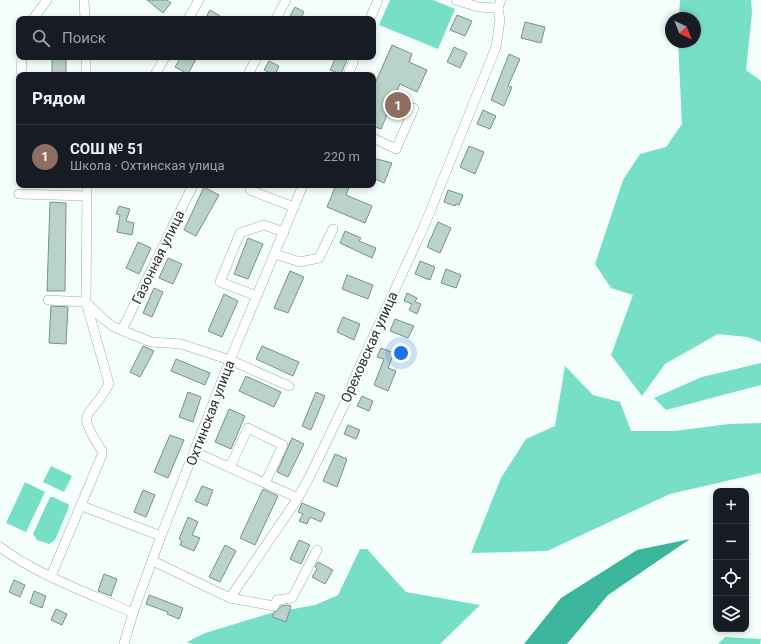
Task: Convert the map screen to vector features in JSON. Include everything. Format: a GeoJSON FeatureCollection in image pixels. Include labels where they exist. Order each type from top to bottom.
{"type":"FeatureCollection","features":[{"type":"Feature","properties":{"kind":"street"},"geometry":{"type":"LineString","coordinates":[[35,16],[47,0]]}},
{"type":"Feature","properties":{"kind":"street"},"geometry":{"type":"LineString","coordinates":[[84,0],[85,16]]}},
{"type":"Feature","properties":{"kind":"street"},"geometry":{"type":"LineString","coordinates":[[190,16],[199,0]]}},
{"type":"Feature","properties":{"kind":"street"},"geometry":{"type":"LineString","coordinates":[[278,16],[286,0]]}},
{"type":"Feature","properties":{"kind":"street"},"geometry":{"type":"LineString","coordinates":[[371,16],[378,0]]}},
{"type":"Feature","properties":{"kind":"street"},"geometry":{"type":"LineString","coordinates":[[456,0],[478,7],[499,4]]}},
{"type":"Feature","properties":{"kind":"street","name":"Ореховская улица"},"geometry":{"type":"LineString","coordinates":[[230,598],[298,498],[345,403],[357,372],[425,224],[496,46],[500,20],[499,4]]}},
{"type":"Feature","properties":{"kind":"street"},"geometry":{"type":"LineString","coordinates":[[21,72],[22,60]]}},
{"type":"Feature","properties":{"kind":"street"},"geometry":{"type":"LineString","coordinates":[[86,60],[86,72]]}},
{"type":"Feature","properties":{"kind":"street"},"geometry":{"type":"LineString","coordinates":[[157,72],[163,60]]}},
{"type":"Feature","properties":{"kind":"street"},"geometry":{"type":"LineString","coordinates":[[250,72],[256,60]]}},
{"type":"Feature","properties":{"kind":"street"},"geometry":{"type":"LineString","coordinates":[[349,72],[354,60]]}},
{"type":"Feature","properties":{"kind":"street"},"geometry":{"type":"LineString","coordinates":[[376,139],[396,149],[414,108]]}},
{"type":"Feature","properties":{"kind":"street"},"geometry":{"type":"LineString","coordinates":[[51,576],[82,506],[102,451],[88,430],[85,422],[86,416],[109,384],[86,302],[87,188]]}},
{"type":"Feature","properties":{"kind":"street","name":"Газонная улица"},"geometry":{"type":"LineString","coordinates":[[122,330],[192,188]]}},
{"type":"Feature","properties":{"kind":"street"},"geometry":{"type":"LineString","coordinates":[[251,188],[252,191],[294,207]]}},
{"type":"Feature","properties":{"kind":"street","name":"Охтинская улица"},"geometry":{"type":"LineString","coordinates":[[124,644],[133,613],[161,536],[230,360],[302,188]]}},
{"type":"Feature","properties":{"kind":"street"},"geometry":{"type":"LineString","coordinates":[[19,194],[86,196]]}},
{"type":"Feature","properties":{"kind":"street"},"geometry":{"type":"LineString","coordinates":[[257,296],[220,282],[240,233],[264,225],[284,232]]}},
{"type":"Feature","properties":{"kind":"street"},"geometry":{"type":"LineString","coordinates":[[275,254],[300,262],[319,258],[333,229]]}},
{"type":"Feature","properties":{"kind":"street"},"geometry":{"type":"LineString","coordinates":[[48,300],[86,302],[106,322],[122,330],[151,342],[181,344],[230,360],[289,386]]}},
{"type":"Feature","properties":{"kind":"street"},"geometry":{"type":"LineString","coordinates":[[230,467],[248,428],[283,445],[265,483]]}},
{"type":"Feature","properties":{"kind":"street"},"geometry":{"type":"LineString","coordinates":[[195,452],[298,498]]}},
{"type":"Feature","properties":{"kind":"street"},"geometry":{"type":"LineString","coordinates":[[82,506],[161,536]]}},
{"type":"Feature","properties":{"kind":"street"},"geometry":{"type":"LineString","coordinates":[[0,547],[11,556],[51,576],[133,613]]}},
{"type":"Feature","properties":{"kind":"street"},"geometry":{"type":"LineString","coordinates":[[153,561],[230,598],[274,606],[277,600],[292,598],[317,550]]}},
{"type":"Feature","properties":{"kind":"shaded area"},"geometry":{"type":"Polygon","coordinates":[[[390,0],[433,0],[455,9],[438,49],[379,25],[390,0]]]}},
{"type":"Feature","properties":{"kind":"shaded area"},"geometry":{"type":"Polygon","coordinates":[[[680,0],[751,0],[752,13],[746,70],[761,81],[761,342],[747,337],[718,334],[665,364],[642,396],[611,355],[633,295],[611,288],[595,264],[623,180],[640,154],[666,147],[682,124],[678,48],[701,48],[701,12],[679,12],[680,0]]]}},
{"type":"Feature","properties":{"kind":"shaded area"},"geometry":{"type":"Polygon","coordinates":[[[761,363],[761,385],[666,410],[654,398],[702,377],[761,363]]]}},
{"type":"Feature","properties":{"kind":"shaded area"},"geometry":{"type":"Polygon","coordinates":[[[565,366],[593,395],[620,402],[631,431],[674,431],[729,424],[761,423],[761,473],[670,494],[547,551],[471,553],[501,478],[526,439],[555,426],[565,366]]]}},
{"type":"Feature","properties":{"kind":"shaded area"},"geometry":{"type":"Polygon","coordinates":[[[51,466],[72,476],[64,492],[43,482],[51,466]]]}},
{"type":"Feature","properties":{"kind":"shaded area"},"geometry":{"type":"Polygon","coordinates":[[[25,482],[45,492],[26,532],[6,523],[25,482]]]}},
{"type":"Feature","properties":{"kind":"shaded area"},"geometry":{"type":"Polygon","coordinates":[[[50,497],[68,504],[69,507],[55,540],[49,544],[37,540],[33,534],[50,497]]]}},
{"type":"Feature","properties":{"kind":"shaded area"},"geometry":{"type":"Polygon","coordinates":[[[690,539],[608,595],[567,644],[524,644],[561,598],[637,550],[690,539]]]}},
{"type":"Feature","properties":{"kind":"shaded area"},"geometry":{"type":"Polygon","coordinates":[[[360,549],[367,549],[406,592],[480,605],[440,644],[192,644],[187,642],[205,633],[271,613],[315,605],[338,595],[360,549]]]}},
{"type":"Feature","properties":{"kind":"shaded area"},"geometry":{"type":"Polygon","coordinates":[[[725,637],[761,639],[760,644],[718,644],[725,637]]]}},
{"type":"Feature","properties":{"kind":"building"},"geometry":{"type":"Polygon","coordinates":[[[147,0],[167,0],[171,3],[163,13],[147,0]]]}},
{"type":"Feature","properties":{"kind":"building"},"geometry":{"type":"Polygon","coordinates":[[[295,7],[304,12],[302,16],[290,16],[295,7]]]}},
{"type":"Feature","properties":{"kind":"building"},"geometry":{"type":"Polygon","coordinates":[[[210,10],[220,16],[207,16],[210,10]]]}},
{"type":"Feature","properties":{"kind":"building"},"geometry":{"type":"Polygon","coordinates":[[[457,15],[472,21],[465,36],[450,30],[457,15]]]}},
{"type":"Feature","properties":{"kind":"building"},"geometry":{"type":"Polygon","coordinates":[[[525,22],[545,27],[541,43],[521,38],[525,22]]]}},
{"type":"Feature","properties":{"kind":"building"},"geometry":{"type":"Polygon","coordinates":[[[392,45],[412,54],[409,62],[427,70],[417,92],[400,84],[381,129],[376,127],[376,81],[392,45]]]}},
{"type":"Feature","properties":{"kind":"building"},"geometry":{"type":"Polygon","coordinates":[[[454,47],[467,53],[460,68],[447,62],[454,47]]]}},
{"type":"Feature","properties":{"kind":"building"},"geometry":{"type":"Polygon","coordinates":[[[509,54],[520,59],[508,86],[512,87],[504,106],[491,100],[509,54]]]}},
{"type":"Feature","properties":{"kind":"building"},"geometry":{"type":"Polygon","coordinates":[[[52,60],[66,60],[66,72],[52,72],[52,60]]]}},
{"type":"Feature","properties":{"kind":"building"},"geometry":{"type":"Polygon","coordinates":[[[179,60],[195,60],[189,72],[184,72],[175,67],[179,60]]]}},
{"type":"Feature","properties":{"kind":"building"},"geometry":{"type":"Polygon","coordinates":[[[335,60],[347,60],[342,72],[330,70],[335,60]]]}},
{"type":"Feature","properties":{"kind":"building"},"geometry":{"type":"Polygon","coordinates":[[[269,61],[279,66],[276,72],[268,72],[264,70],[269,61]]]}},
{"type":"Feature","properties":{"kind":"building"},"geometry":{"type":"Polygon","coordinates":[[[483,110],[496,116],[490,129],[477,124],[483,110]]]}},
{"type":"Feature","properties":{"kind":"building"},"geometry":{"type":"Polygon","coordinates":[[[469,146],[484,152],[475,174],[460,167],[469,146]]]}},
{"type":"Feature","properties":{"kind":"building"},"geometry":{"type":"Polygon","coordinates":[[[376,159],[392,163],[384,183],[376,179],[376,159]]]}},
{"type":"Feature","properties":{"kind":"building"},"geometry":{"type":"Polygon","coordinates":[[[204,188],[219,195],[196,236],[184,230],[204,188]]]}},
{"type":"Feature","properties":{"kind":"building"},"geometry":{"type":"Polygon","coordinates":[[[335,188],[349,188],[346,195],[372,206],[365,223],[327,207],[335,188]]]}},
{"type":"Feature","properties":{"kind":"building"},"geometry":{"type":"Polygon","coordinates":[[[448,190],[463,195],[459,205],[456,204],[455,206],[444,202],[448,190]]]}},
{"type":"Feature","properties":{"kind":"building"},"geometry":{"type":"Polygon","coordinates":[[[50,202],[66,203],[65,291],[47,291],[50,202]]]}},
{"type":"Feature","properties":{"kind":"building"},"geometry":{"type":"Polygon","coordinates":[[[119,206],[130,209],[126,221],[134,223],[132,235],[117,232],[120,215],[116,214],[119,206]]]}},
{"type":"Feature","properties":{"kind":"building"},"geometry":{"type":"Polygon","coordinates":[[[438,222],[451,228],[440,253],[427,247],[438,222]]]}},
{"type":"Feature","properties":{"kind":"building"},"geometry":{"type":"Polygon","coordinates":[[[345,231],[361,238],[359,241],[376,248],[372,258],[340,243],[345,231]]]}},
{"type":"Feature","properties":{"kind":"building"},"geometry":{"type":"Polygon","coordinates":[[[248,238],[263,244],[248,279],[234,274],[248,238]]]}},
{"type":"Feature","properties":{"kind":"building"},"geometry":{"type":"Polygon","coordinates":[[[138,242],[151,248],[139,274],[126,268],[138,242]]]}},
{"type":"Feature","properties":{"kind":"building"},"geometry":{"type":"Polygon","coordinates":[[[168,258],[182,264],[173,284],[159,278],[168,258]]]}},
{"type":"Feature","properties":{"kind":"building"},"geometry":{"type":"Polygon","coordinates":[[[420,261],[435,267],[430,280],[415,274],[420,261]]]}},
{"type":"Feature","properties":{"kind":"building"},"geometry":{"type":"Polygon","coordinates":[[[446,269],[461,275],[456,288],[441,283],[446,269]]]}},
{"type":"Feature","properties":{"kind":"building"},"geometry":{"type":"Polygon","coordinates":[[[290,271],[304,277],[288,313],[274,308],[290,271]]]}},
{"type":"Feature","properties":{"kind":"building"},"geometry":{"type":"Polygon","coordinates":[[[347,275],[373,285],[368,299],[342,289],[347,275]]]}},
{"type":"Feature","properties":{"kind":"building"},"geometry":{"type":"Polygon","coordinates":[[[154,288],[163,292],[152,317],[143,313],[154,288]]]}},
{"type":"Feature","properties":{"kind":"building"},"geometry":{"type":"Polygon","coordinates":[[[407,293],[417,298],[415,302],[421,304],[417,314],[409,310],[412,304],[404,301],[407,293]]]}},
{"type":"Feature","properties":{"kind":"building"},"geometry":{"type":"Polygon","coordinates":[[[224,294],[238,301],[222,337],[208,331],[224,294]]]}},
{"type":"Feature","properties":{"kind":"building"},"geometry":{"type":"Polygon","coordinates":[[[51,306],[68,307],[66,344],[49,343],[51,306]]]}},
{"type":"Feature","properties":{"kind":"building"},"geometry":{"type":"Polygon","coordinates":[[[343,317],[360,324],[354,340],[337,332],[343,317]]]}},
{"type":"Feature","properties":{"kind":"building"},"geometry":{"type":"Polygon","coordinates":[[[395,319],[414,326],[408,338],[390,331],[395,319]]]}},
{"type":"Feature","properties":{"kind":"building"},"geometry":{"type":"Polygon","coordinates":[[[143,346],[154,351],[140,377],[130,372],[143,346]]]}},
{"type":"Feature","properties":{"kind":"building"},"geometry":{"type":"Polygon","coordinates":[[[262,346],[299,362],[293,376],[256,359],[262,346]]]}},
{"type":"Feature","properties":{"kind":"building"},"geometry":{"type":"Polygon","coordinates":[[[381,348],[394,353],[388,368],[396,371],[388,391],[374,385],[384,359],[377,357],[381,348]]]}},
{"type":"Feature","properties":{"kind":"building"},"geometry":{"type":"Polygon","coordinates":[[[176,359],[210,373],[205,385],[171,371],[176,359]]]}},
{"type":"Feature","properties":{"kind":"building"},"geometry":{"type":"Polygon","coordinates":[[[246,376],[281,392],[274,407],[239,391],[246,376]]]}},
{"type":"Feature","properties":{"kind":"building"},"geometry":{"type":"Polygon","coordinates":[[[188,392],[201,397],[193,422],[179,417],[188,392]]]}},
{"type":"Feature","properties":{"kind":"building"},"geometry":{"type":"Polygon","coordinates":[[[316,392],[325,396],[311,430],[302,426],[316,392]]]}},
{"type":"Feature","properties":{"kind":"building"},"geometry":{"type":"Polygon","coordinates":[[[362,396],[373,401],[369,411],[357,406],[362,396]]]}},
{"type":"Feature","properties":{"kind":"building"},"geometry":{"type":"Polygon","coordinates":[[[229,409],[245,416],[231,449],[215,442],[229,409]]]}},
{"type":"Feature","properties":{"kind":"building"},"geometry":{"type":"Polygon","coordinates":[[[348,425],[360,430],[356,439],[344,434],[348,425]]]}},
{"type":"Feature","properties":{"kind":"building"},"geometry":{"type":"Polygon","coordinates":[[[170,435],[184,440],[168,478],[154,472],[170,435]]]}},
{"type":"Feature","properties":{"kind":"building"},"geometry":{"type":"Polygon","coordinates":[[[292,438],[304,444],[288,477],[277,472],[292,438]]]}},
{"type":"Feature","properties":{"kind":"building"},"geometry":{"type":"Polygon","coordinates":[[[335,454],[347,459],[337,487],[323,481],[335,454]]]}},
{"type":"Feature","properties":{"kind":"building"},"geometry":{"type":"Polygon","coordinates":[[[202,486],[213,490],[207,506],[195,501],[202,486]]]}},
{"type":"Feature","properties":{"kind":"building"},"geometry":{"type":"Polygon","coordinates":[[[263,489],[278,496],[255,545],[240,538],[263,489]]]}},
{"type":"Feature","properties":{"kind":"building"},"geometry":{"type":"Polygon","coordinates":[[[143,490],[155,495],[146,517],[134,512],[143,490]]]}},
{"type":"Feature","properties":{"kind":"building"},"geometry":{"type":"Polygon","coordinates":[[[302,503],[325,513],[321,522],[310,517],[307,524],[299,521],[303,514],[298,512],[302,503]]]}},
{"type":"Feature","properties":{"kind":"building"},"geometry":{"type":"Polygon","coordinates":[[[188,517],[198,522],[192,535],[200,538],[194,551],[180,545],[182,541],[179,539],[188,517]]]}},
{"type":"Feature","properties":{"kind":"building"},"geometry":{"type":"Polygon","coordinates":[[[299,540],[310,545],[301,564],[290,559],[299,540]]]}},
{"type":"Feature","properties":{"kind":"building"},"geometry":{"type":"Polygon","coordinates":[[[225,545],[236,551],[220,582],[209,577],[225,545]]]}},
{"type":"Feature","properties":{"kind":"building"},"geometry":{"type":"Polygon","coordinates":[[[318,562],[333,570],[325,584],[312,577],[317,569],[315,567],[318,562]]]}},
{"type":"Feature","properties":{"kind":"building"},"geometry":{"type":"Polygon","coordinates":[[[104,574],[117,579],[111,596],[98,591],[104,574]]]}},
{"type":"Feature","properties":{"kind":"building"},"geometry":{"type":"Polygon","coordinates":[[[14,580],[25,585],[20,597],[9,592],[14,580]]]}},
{"type":"Feature","properties":{"kind":"building"},"geometry":{"type":"Polygon","coordinates":[[[34,591],[46,596],[42,608],[30,603],[34,591]]]}},
{"type":"Feature","properties":{"kind":"building"},"geometry":{"type":"Polygon","coordinates":[[[149,595],[183,608],[179,619],[167,614],[168,612],[146,604],[149,595]]]}},
{"type":"Feature","properties":{"kind":"building"},"geometry":{"type":"Polygon","coordinates":[[[281,606],[291,606],[286,622],[272,617],[274,612],[281,606]]]}},
{"type":"Feature","properties":{"kind":"building"},"geometry":{"type":"Polygon","coordinates":[[[56,609],[67,614],[62,625],[51,620],[56,609]]]}},
{"type":"Feature","properties":{"kind":"place","name":"СОШ № 51"},"geometry":{"type":"Point","coordinates":[398,105]}}]}
